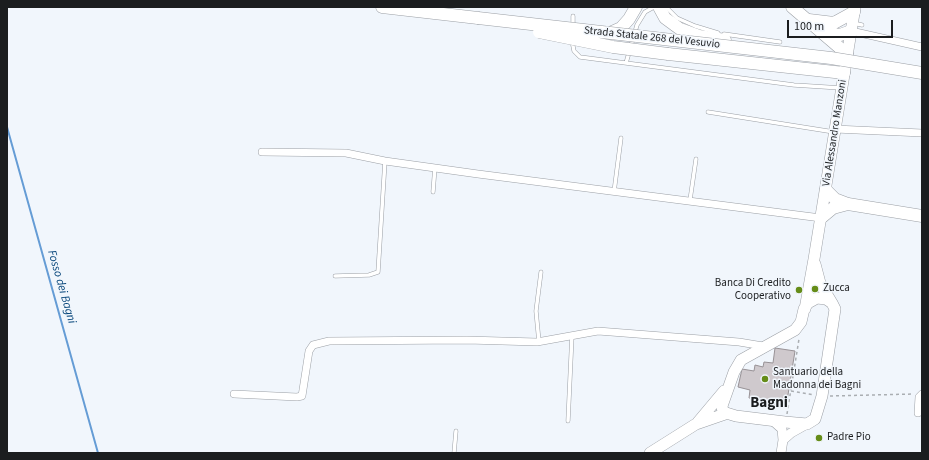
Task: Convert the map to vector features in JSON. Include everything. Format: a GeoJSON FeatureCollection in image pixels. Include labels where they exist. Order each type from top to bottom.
{"type":"FeatureCollection","features":[{"type":"Feature","properties":{"kind":"highway","name":"Strada Statale 268 del Vesuvio"},"geometry":{"type":"LineString","coordinates":[[382,7],[610,33],[778,47],[922,73]]}},
{"type":"Feature","properties":{"kind":"highway"},"geometry":{"type":"LineString","coordinates":[[610,33],[621,28],[629,19],[636,7]]}},
{"type":"Feature","properties":{"kind":"highway"},"geometry":{"type":"LineString","coordinates":[[659,7],[671,23],[690,33],[778,47]]}},
{"type":"Feature","properties":{"kind":"highway"},"geometry":{"type":"LineString","coordinates":[[792,7],[847,54]]}},
{"type":"Feature","properties":{"kind":"highway"},"geometry":{"type":"LineString","coordinates":[[478,18],[504,26],[600,44],[668,54],[844,73]]}},
{"type":"Feature","properties":{"kind":"highway"},"geometry":{"type":"LineString","coordinates":[[808,20],[834,23],[844,26],[855,20]]}},
{"type":"Feature","properties":{"kind":"highway"},"geometry":{"type":"LineString","coordinates":[[834,23],[855,20]]}},
{"type":"Feature","properties":{"kind":"highway"},"geometry":{"type":"LineString","coordinates":[[823,32],[840,35],[855,20]]}},
{"type":"Feature","properties":{"kind":"highway"},"geometry":{"type":"LineString","coordinates":[[826,190],[835,199],[848,204],[922,216]]}},
{"type":"Feature","properties":{"kind":"highway"},"geometry":{"type":"LineString","coordinates":[[821,218],[833,208],[848,204]]}},
{"type":"Feature","properties":{"kind":"main road","name":"Via Alessandro Manzoni"},"geometry":{"type":"LineString","coordinates":[[726,414],[722,406],[736,367],[741,360],[798,327],[803,318],[826,190],[847,54],[855,20]]}},
{"type":"Feature","properties":{"kind":"main road","name":"Via Alessandro Manzoni"},"geometry":{"type":"LineString","coordinates":[[814,259],[816,274],[832,303]]}},
{"type":"Feature","properties":{"kind":"main road"},"geometry":{"type":"LineString","coordinates":[[783,440],[792,432],[816,419],[819,396],[835,317],[835,309],[832,303],[826,299],[817,298],[808,303],[804,309]]}},
{"type":"Feature","properties":{"kind":"main road"},"geometry":{"type":"LineString","coordinates":[[696,424],[730,384]]}},
{"type":"Feature","properties":{"kind":"main road"},"geometry":{"type":"LineString","coordinates":[[650,453],[696,424],[726,414],[807,424]]}},
{"type":"Feature","properties":{"kind":"main road"},"geometry":{"type":"LineString","coordinates":[[773,421],[782,429],[783,440],[781,453]]}},
{"type":"Feature","properties":{"kind":"street"},"geometry":{"type":"LineString","coordinates":[[855,20],[922,48]]}},
{"type":"Feature","properties":{"kind":"street"},"geometry":{"type":"LineString","coordinates":[[835,130],[922,133]]}},
{"type":"Feature","properties":{"kind":"street"},"geometry":{"type":"LineString","coordinates":[[262,152],[346,153],[385,161],[821,218]]}},
{"type":"Feature","properties":{"kind":"street"},"geometry":{"type":"LineString","coordinates":[[234,394],[302,396],[304,393],[309,351],[313,345],[318,342],[467,340],[539,342],[598,331],[739,342],[763,346]]}},
{"type":"Feature","properties":{"kind":"street"},"geometry":{"type":"LineString","coordinates":[[918,394],[918,413]]}},
{"type":"Feature","properties":{"kind":"lane"},"geometry":{"type":"LineString","coordinates":[[626,63],[637,25],[645,12],[654,7]]}},
{"type":"Feature","properties":{"kind":"lane"},"geometry":{"type":"LineString","coordinates":[[666,7],[677,18],[714,32],[778,47]]}},
{"type":"Feature","properties":{"kind":"lane"},"geometry":{"type":"LineString","coordinates":[[573,16],[572,45],[580,57],[794,85],[842,88]]}},
{"type":"Feature","properties":{"kind":"lane"},"geometry":{"type":"LineString","coordinates":[[708,112],[835,130]]}},
{"type":"Feature","properties":{"kind":"lane"},"geometry":{"type":"LineString","coordinates":[[614,192],[621,138]]}},
{"type":"Feature","properties":{"kind":"lane"},"geometry":{"type":"LineString","coordinates":[[690,200],[696,159]]}},
{"type":"Feature","properties":{"kind":"lane"},"geometry":{"type":"LineString","coordinates":[[335,276],[369,275],[378,272],[385,161]]}},
{"type":"Feature","properties":{"kind":"lane"},"geometry":{"type":"LineString","coordinates":[[432,192],[435,167]]}},
{"type":"Feature","properties":{"kind":"lane"},"geometry":{"type":"LineString","coordinates":[[539,342],[536,311],[541,272]]}},
{"type":"Feature","properties":{"kind":"lane"},"geometry":{"type":"LineString","coordinates":[[568,421],[572,335]]}},
{"type":"Feature","properties":{"kind":"lane"},"geometry":{"type":"LineString","coordinates":[[454,453],[456,431]]}},
{"type":"Feature","properties":{"kind":"path"},"geometry":{"type":"LineString","coordinates":[[786,419],[800,335]]}},
{"type":"Feature","properties":{"kind":"path"},"geometry":{"type":"LineString","coordinates":[[790,391],[819,396],[918,394]]}},
{"type":"Feature","properties":{"kind":"building","name":"Santuario della Madonna dei Bagni"},"geometry":{"type":"Polygon","coordinates":[[[775,348],[795,351],[787,401],[781,400],[779,407],[774,407],[775,402],[749,398],[750,390],[738,387],[742,369],[754,371],[755,365],[763,367],[764,362],[773,363],[775,348]]]}},
{"type":"Feature","properties":{"kind":"waterway","name":"Fosso dei Bagni"},"geometry":{"type":"LineString","coordinates":[[7,127],[98,453]]}},
{"type":"Feature","properties":{"kind":"place","name":"Zucca"},"geometry":{"type":"Point","coordinates":[815,289]}},
{"type":"Feature","properties":{"kind":"place","name":"Banca Di Credito Cooperativo"},"geometry":{"type":"Point","coordinates":[799,290]}},
{"type":"Feature","properties":{"kind":"place","name":"Santuario della Madonna dei Bagni"},"geometry":{"type":"Point","coordinates":[765,379]}},
{"type":"Feature","properties":{"kind":"place","name":"Padre Pio"},"geometry":{"type":"Point","coordinates":[819,438]}},
{"type":"Feature","properties":{"kind":"district","name":"Bagni"},"geometry":{"type":"Point","coordinates":[769,404]}}]}
